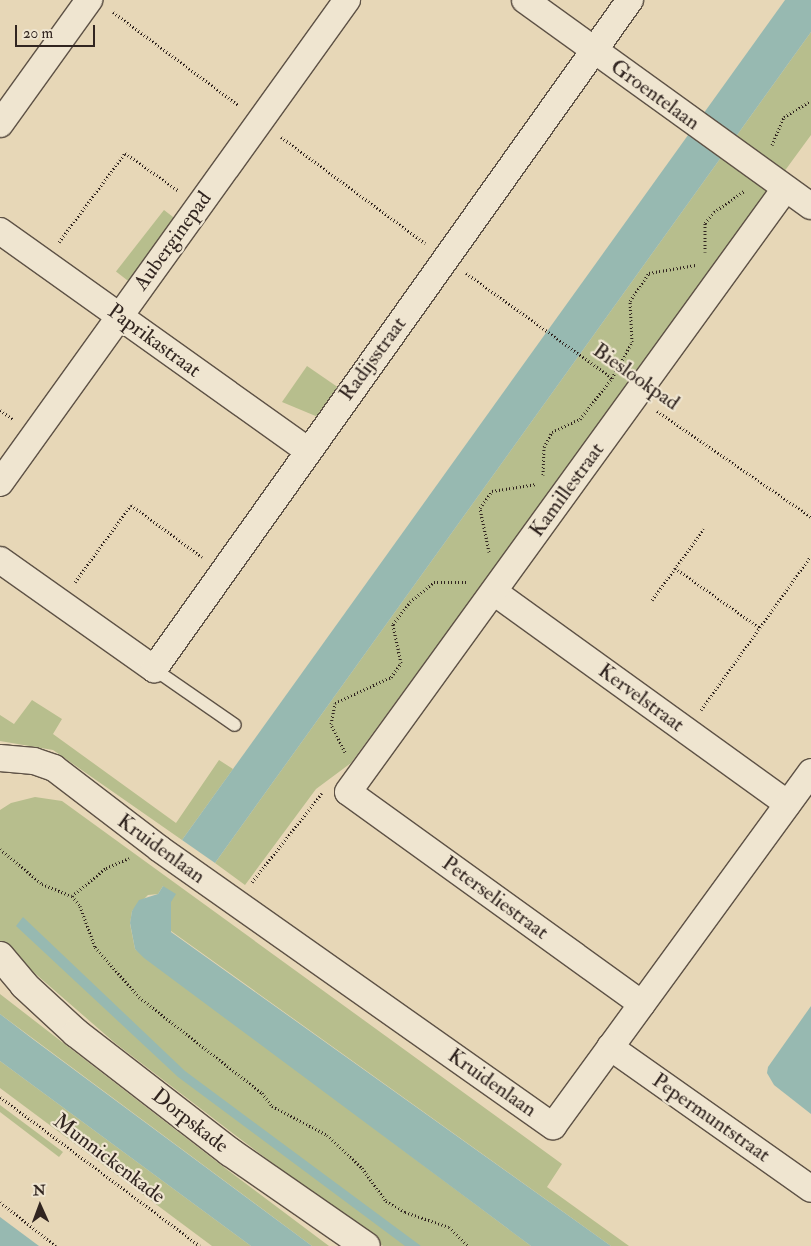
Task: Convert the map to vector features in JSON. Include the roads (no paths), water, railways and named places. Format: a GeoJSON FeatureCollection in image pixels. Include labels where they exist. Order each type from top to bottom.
{"type":"FeatureCollection","features":[{"type":"Feature","properties":{"kind":"main road","name":"Dorpskade"},"geometry":{"type":"LineString","coordinates":[[0,956],[24,985],[76,1033],[230,1152],[366,1246]]}},
{"type":"Feature","properties":{"kind":"main road","name":"Dorpskade"},"geometry":{"type":"LineString","coordinates":[[0,972],[24,985]]}},
{"type":"Feature","properties":{"kind":"street"},"geometry":{"type":"LineString","coordinates":[[0,124],[89,0]]}},
{"type":"Feature","properties":{"kind":"street","name":"Auberginepad"},"geometry":{"type":"LineString","coordinates":[[0,483],[347,0]]}},
{"type":"Feature","properties":{"kind":"street","name":"Groentelaan"},"geometry":{"type":"LineString","coordinates":[[525,0],[785,188]]}},
{"type":"Feature","properties":{"kind":"street","name":"Radijsstraat"},"geometry":{"type":"LineString","coordinates":[[154,669],[224,572],[307,450],[446,259],[630,0]]}},
{"type":"Feature","properties":{"kind":"street"},"geometry":{"type":"LineString","coordinates":[[785,188],[811,206]]}},
{"type":"Feature","properties":{"kind":"street","name":"Kamillestraat"},"geometry":{"type":"LineString","coordinates":[[354,786],[486,587],[636,395],[785,188]]}},
{"type":"Feature","properties":{"kind":"street","name":"Paprikastraat"},"geometry":{"type":"LineString","coordinates":[[0,231],[307,450]]}},
{"type":"Feature","properties":{"kind":"street"},"geometry":{"type":"LineString","coordinates":[[0,560],[154,669]]}},
{"type":"Feature","properties":{"kind":"street","name":"Kervelstraat"},"geometry":{"type":"LineString","coordinates":[[486,587],[788,804]]}},
{"type":"Feature","properties":{"kind":"street","name":"Kruidenlaan"},"geometry":{"type":"LineString","coordinates":[[0,758],[34,761],[54,768],[160,849],[554,1126],[811,772]]}},
{"type":"Feature","properties":{"kind":"street","name":"Kruidenlaan"},"geometry":{"type":"LineString","coordinates":[[0,777],[14,774],[74,785]]}},
{"type":"Feature","properties":{"kind":"street","name":"Peterseliestraat"},"geometry":{"type":"LineString","coordinates":[[354,786],[642,1004]]}},
{"type":"Feature","properties":{"kind":"street","name":"Pepermuntstraat"},"geometry":{"type":"LineString","coordinates":[[610,1047],[811,1189]]}},
{"type":"Feature","properties":{"kind":"lane"},"geometry":{"type":"LineString","coordinates":[[154,669],[234,725]]}},
{"type":"Feature","properties":{"kind":"water"},"geometry":{"type":"Polygon","coordinates":[[[785,0],[811,0],[811,32],[215,863],[182,840],[785,0]]]}},
{"type":"Feature","properties":{"kind":"water"},"geometry":{"type":"Polygon","coordinates":[[[163,886],[176,894],[171,902],[171,932],[611,1246],[531,1246],[144,958],[135,949],[130,923],[132,911],[139,900],[158,894],[163,886]]]}},
{"type":"Feature","properties":{"kind":"water"},"geometry":{"type":"Polygon","coordinates":[[[23,917],[185,1071],[421,1246],[405,1246],[178,1077],[16,926],[23,917]]]}},
{"type":"Feature","properties":{"kind":"water"},"geometry":{"type":"Polygon","coordinates":[[[811,1006],[811,1114],[774,1085],[767,1073],[768,1067],[811,1006]]]}},
{"type":"Feature","properties":{"kind":"water"},"geometry":{"type":"Polygon","coordinates":[[[0,1014],[312,1246],[251,1246],[0,1061],[0,1014]]]}},
{"type":"Feature","properties":{"kind":"water"},"geometry":{"type":"Polygon","coordinates":[[[0,1217],[39,1246],[0,1246],[0,1217]]]}}]}
